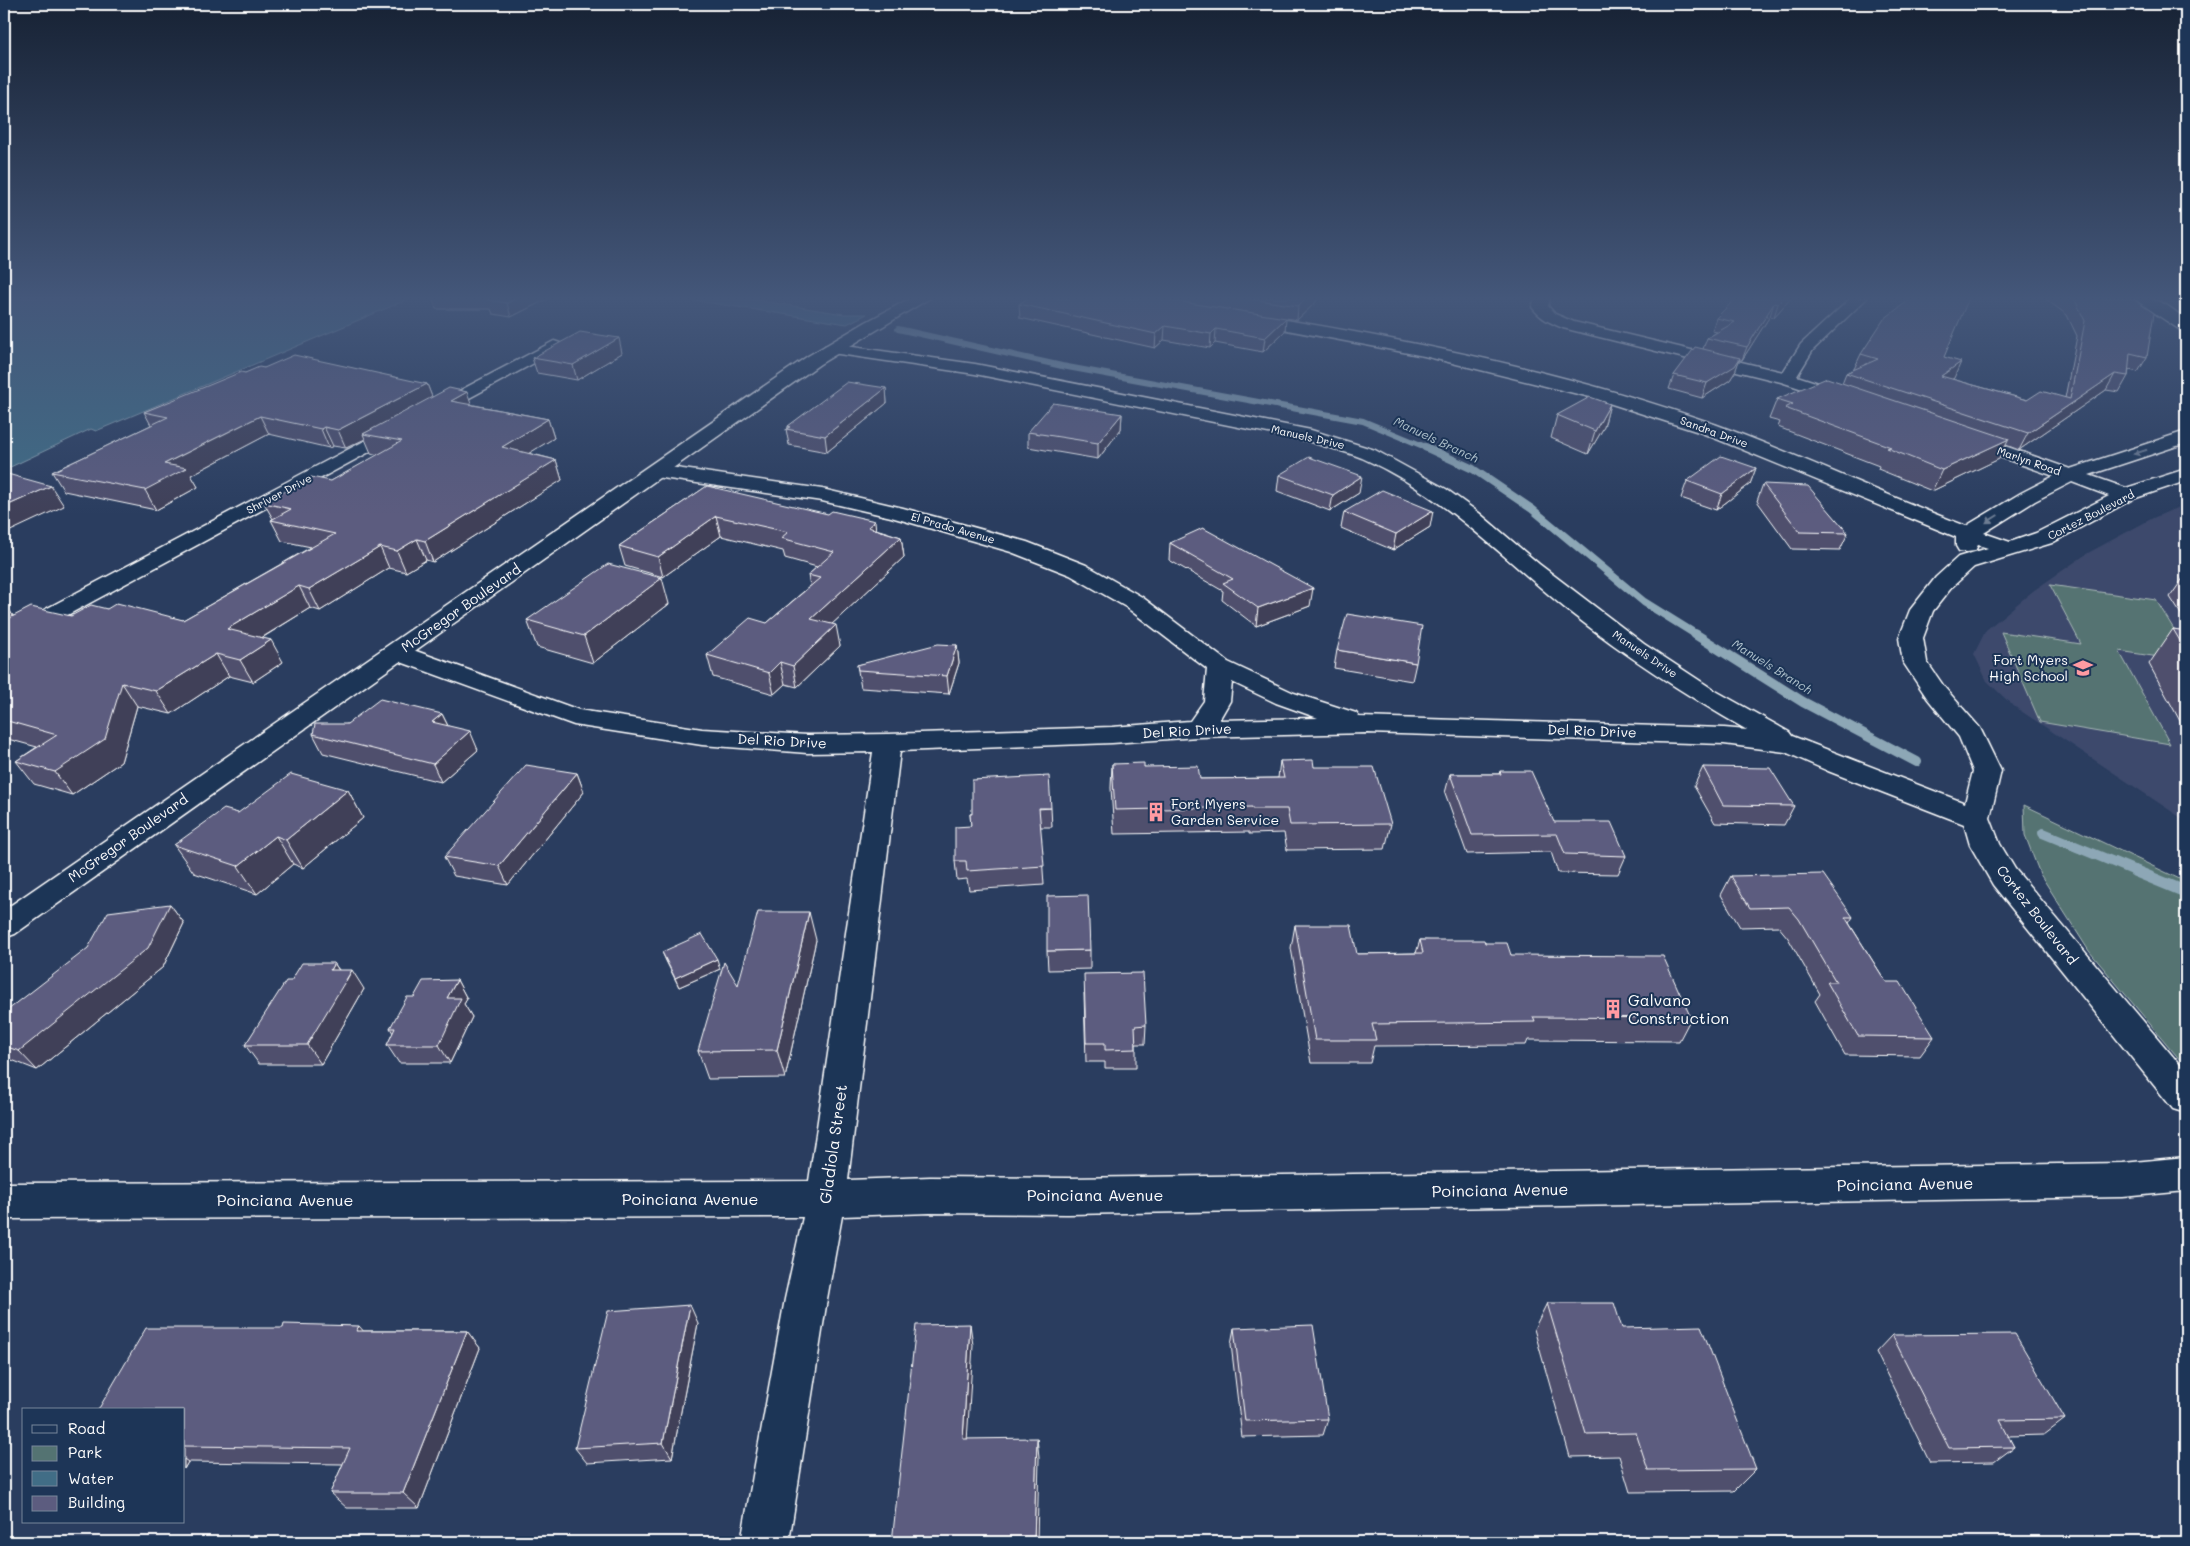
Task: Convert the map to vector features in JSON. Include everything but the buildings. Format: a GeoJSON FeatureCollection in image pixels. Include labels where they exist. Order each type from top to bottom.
{"type":"FeatureCollection","features":[{"type":"Feature","properties":{"kind":"street","name":"Shriver Drive"},"geometry":{"type":"LineString","coordinates":[[4,640],[509,370]]}},
{"type":"Feature","properties":{"kind":"street","name":"McGregor Boulevard"},"geometry":{"type":"LineString","coordinates":[[4,926],[800,370]]}},
{"type":"Feature","properties":{"kind":"street","name":"Manuels Drive"},"geometry":{"type":"LineString","coordinates":[[985,370],[1164,408],[1311,436],[1368,454],[1439,493],[1472,517],[1581,609],[1635,649],[1705,694],[1790,744]]}},
{"type":"Feature","properties":{"kind":"street","name":"Sandra Drive"},"geometry":{"type":"LineString","coordinates":[[1513,370],[1609,396],[1689,422],[1780,456],[1967,534],[2011,548]]}},
{"type":"Feature","properties":{"kind":"street"},"geometry":{"type":"LineString","coordinates":[[1755,370],[1787,378],[1858,402]]}},
{"type":"Feature","properties":{"kind":"street"},"geometry":{"type":"LineString","coordinates":[[1787,378],[1792,370]]}},
{"type":"Feature","properties":{"kind":"street","name":"Marlyn Road"},"geometry":{"type":"LineString","coordinates":[[1950,434],[2126,495]]}},
{"type":"Feature","properties":{"kind":"street"},"geometry":{"type":"LineString","coordinates":[[1966,562],[1967,534],[2028,497],[2071,475],[2186,438]]}},
{"type":"Feature","properties":{"kind":"street","name":"El Prado Avenue"},"geometry":{"type":"LineString","coordinates":[[655,471],[822,495],[896,512],[1019,547],[1078,570],[1134,602],[1219,668],[1285,698],[1367,725]]}},
{"type":"Feature","properties":{"kind":"street","name":"Cortez Boulevard"},"geometry":{"type":"LineString","coordinates":[[2186,475],[2126,495],[2044,538],[1966,562],[1944,582],[1922,610],[1911,638],[1915,662],[1936,693],[1971,734],[1987,772],[1976,818],[1985,845],[2004,877],[2186,1098]]}},
{"type":"Feature","properties":{"kind":"street","name":"Del Rio Drive"},"geometry":{"type":"LineString","coordinates":[[396,652],[527,701],[583,718],[654,731],[702,737],[807,744],[888,744],[1112,735],[1198,729],[1367,725],[1724,736],[1790,744],[1838,765],[1976,818]]}},
{"type":"Feature","properties":{"kind":"street"},"geometry":{"type":"LineString","coordinates":[[1198,729],[1210,715],[1220,694],[1219,668]]}},
{"type":"Feature","properties":{"kind":"street","name":"Gladiola Street"},"geometry":{"type":"LineString","coordinates":[[765,1542],[806,1299],[826,1199],[888,744]]}},
{"type":"Feature","properties":{"kind":"street","name":"Poinciana Avenue"},"geometry":{"type":"LineString","coordinates":[[4,1202],[826,1199],[930,1195],[1068,1196],[2123,1180],[2186,1174]]}},
{"type":"Feature","properties":{"kind":"shaded area","name":"Fort Myers High School"},"geometry":{"type":"Polygon","coordinates":[[[2186,504],[2186,821],[2012,705],[1987,681],[1974,654],[1986,630],[2033,591],[2088,553],[2153,518],[2186,504]]]}},
{"type":"Feature","properties":{"kind":"green space"},"geometry":{"type":"Polygon","coordinates":[[[2050,585],[2156,600],[2186,649],[2186,661],[2119,651],[2170,744],[2040,722],[2001,632],[2081,644],[2050,585]]]}},
{"type":"Feature","properties":{"kind":"green space"},"geometry":{"type":"Polygon","coordinates":[[[2024,805],[2186,882],[2186,1067],[2089,951],[2040,874],[2025,835],[2024,805]]]}},
{"type":"Feature","properties":{"kind":"water"},"geometry":{"type":"Polygon","coordinates":[[[4,370],[240,370],[96,431],[91,429],[4,470],[4,370]]]}},
{"type":"Feature","properties":{"kind":"waterway","name":"Manuels Branch"},"geometry":{"type":"LineString","coordinates":[[1085,370],[1363,421],[1428,448]]}},
{"type":"Feature","properties":{"kind":"waterway","name":"Manuels Branch"},"geometry":{"type":"LineString","coordinates":[[1425,447],[1473,469],[1532,509],[1644,602],[1697,635]]}},
{"type":"Feature","properties":{"kind":"waterway","name":"Manuels Branch"},"geometry":{"type":"LineString","coordinates":[[1695,634],[1803,702],[1917,762]]}},
{"type":"Feature","properties":{"kind":"waterway","name":"Manuels Branch"},"geometry":{"type":"LineString","coordinates":[[2043,833],[2138,872]]}},
{"type":"Feature","properties":{"kind":"waterway","name":"Manuels Branch"},"geometry":{"type":"LineString","coordinates":[[2135,871],[2186,892]]}},
{"type":"Feature","properties":{"kind":"place","name":"Fort Myers High School"},"geometry":{"type":"Point","coordinates":[2083,668]}},
{"type":"Feature","properties":{"kind":"place","name":"Fort Myers Garden Service"},"geometry":{"type":"Point","coordinates":[1156,812]}},
{"type":"Feature","properties":{"kind":"place","name":"Galvano Construction"},"geometry":{"type":"Point","coordinates":[1613,1009]}}]}
